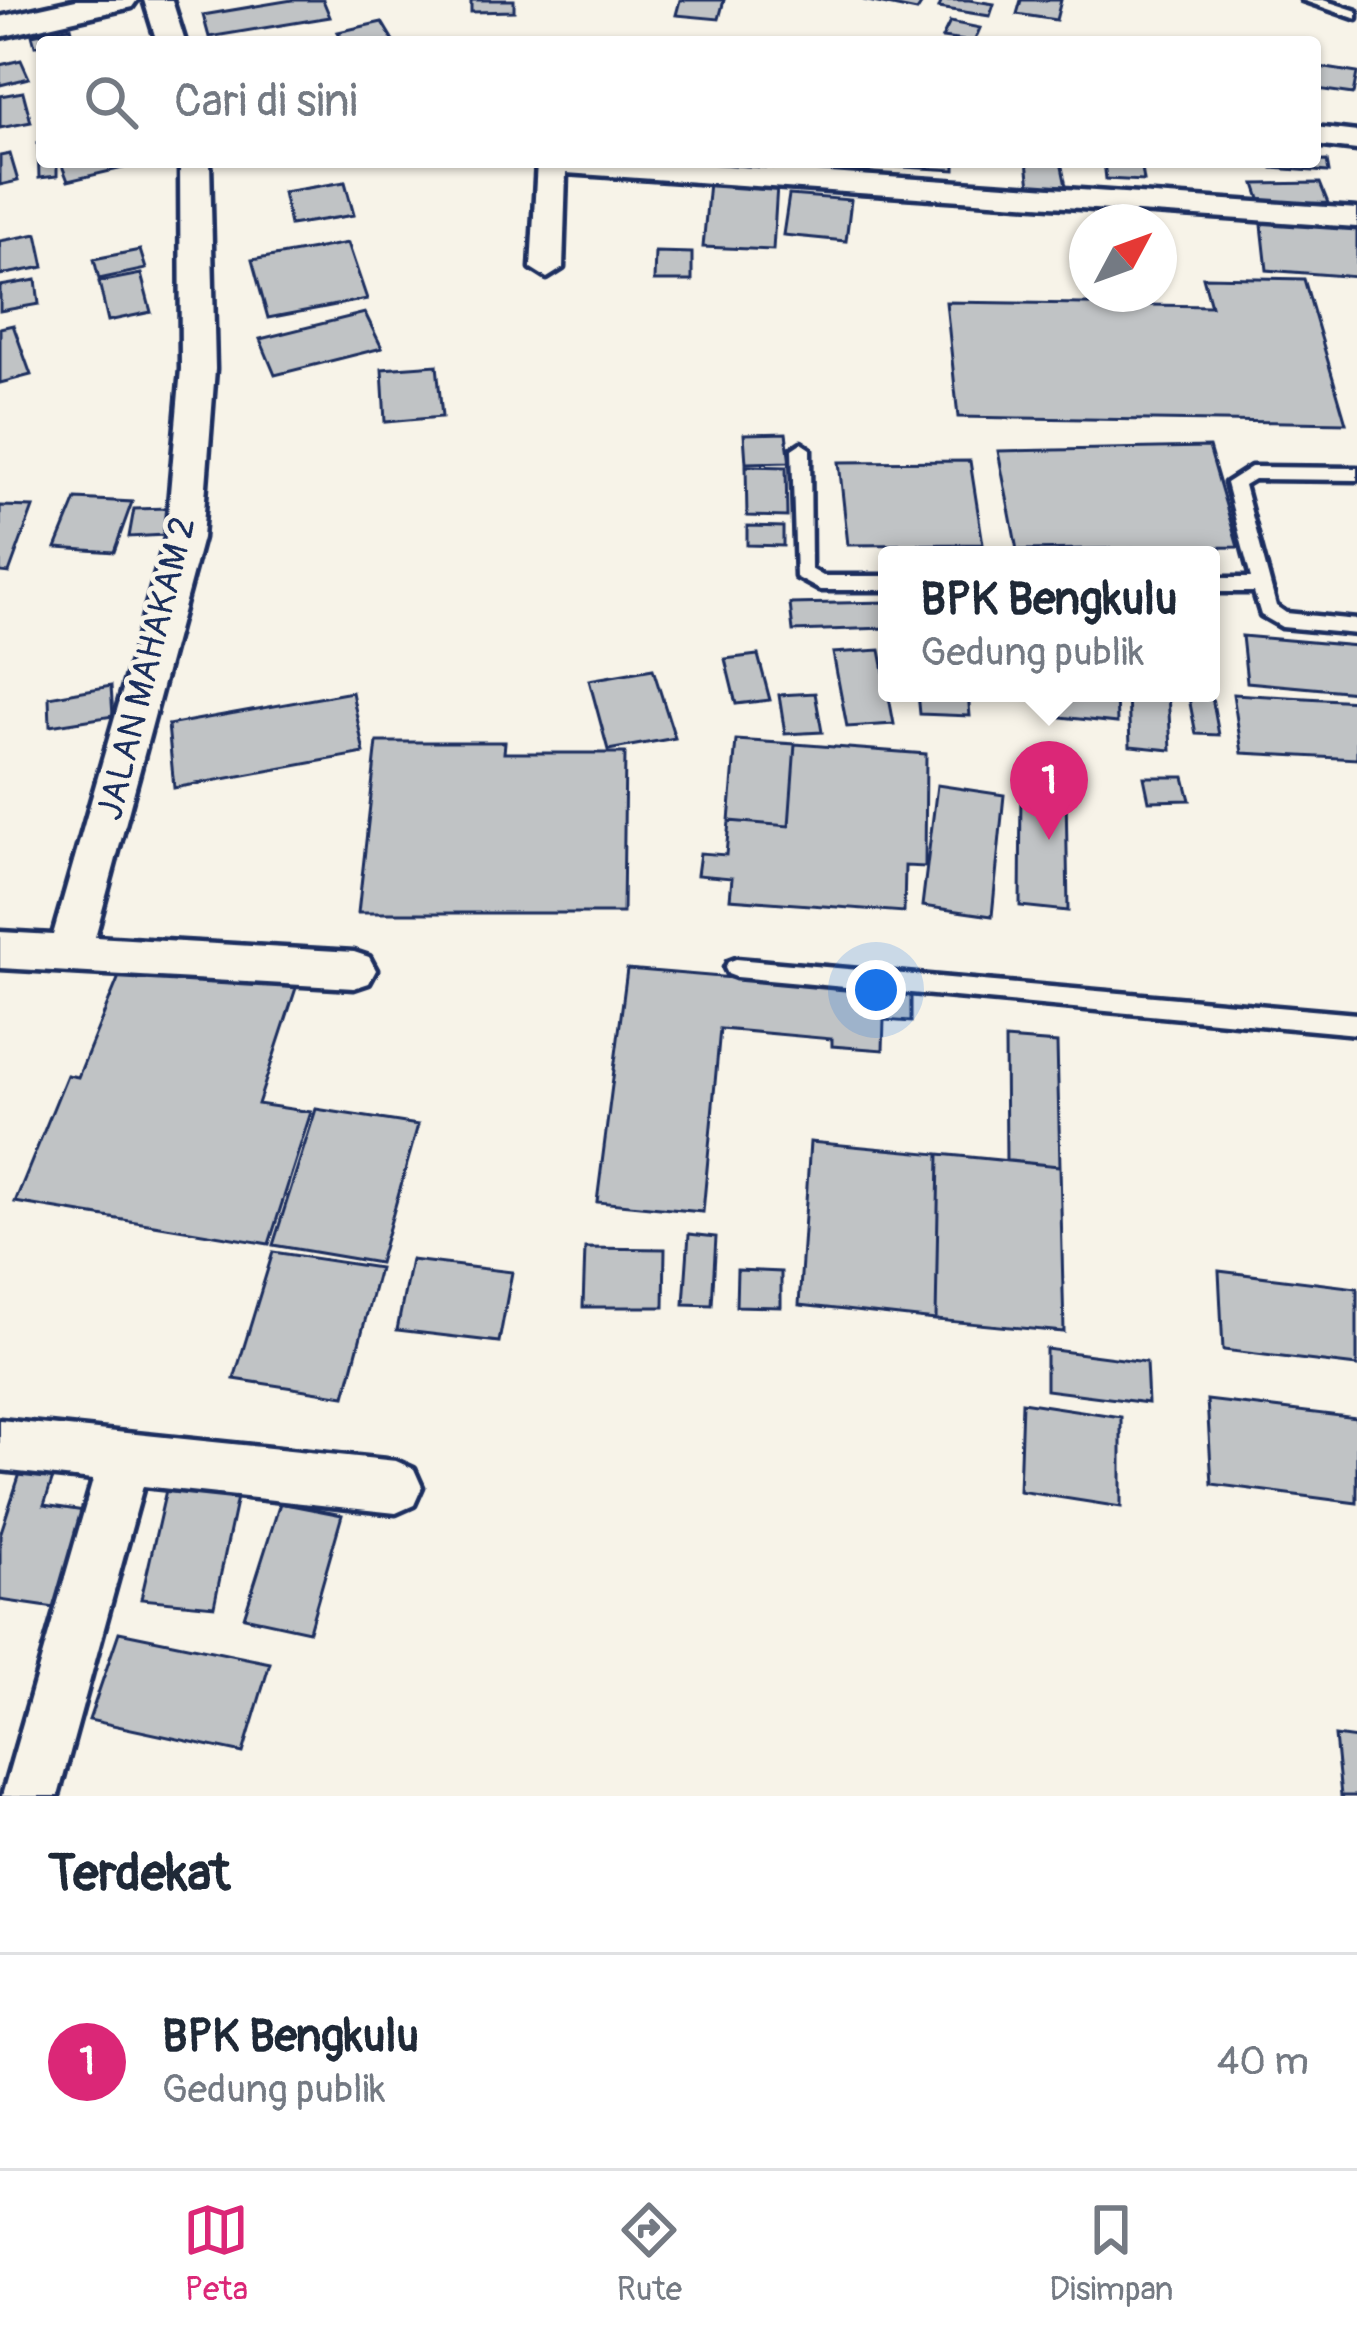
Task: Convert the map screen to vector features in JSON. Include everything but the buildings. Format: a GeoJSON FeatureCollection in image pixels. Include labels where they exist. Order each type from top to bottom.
{"type":"FeatureCollection","features":[{"type":"Feature","properties":{"kind":"street"},"geometry":{"type":"LineString","coordinates":[[0,27],[119,0]]}},
{"type":"Feature","properties":{"kind":"street"},"geometry":{"type":"LineString","coordinates":[[158,0],[169,36]]}},
{"type":"Feature","properties":{"kind":"street"},"geometry":{"type":"LineString","coordinates":[[1321,137],[1357,141]]}},
{"type":"Feature","properties":{"kind":"street","name":"JALAN MAHAKAM 2"},"geometry":{"type":"LineString","coordinates":[[69,954],[184,538],[197,369],[195,168]]}},
{"type":"Feature","properties":{"kind":"street"},"geometry":{"type":"LineString","coordinates":[[547,268],[551,168]]}},
{"type":"Feature","properties":{"kind":"street"},"geometry":{"type":"LineString","coordinates":[[624,168],[1357,218]]}},
{"type":"Feature","properties":{"kind":"street"},"geometry":{"type":"LineString","coordinates":[[0,950],[354,970]]}},
{"type":"Feature","properties":{"kind":"street"},"geometry":{"type":"LineString","coordinates":[[0,1444],[396,1487]]}},
{"type":"Feature","properties":{"kind":"street"},"geometry":{"type":"LineString","coordinates":[[30,1796],[125,1459]]}},
{"type":"Feature","properties":{"kind":"lane"},"geometry":{"type":"LineString","coordinates":[[1310,0],[1357,15]]}},
{"type":"Feature","properties":{"kind":"lane"},"geometry":{"type":"LineString","coordinates":[[801,448],[802,572],[820,583],[878,583]]}},
{"type":"Feature","properties":{"kind":"lane"},"geometry":{"type":"LineString","coordinates":[[1357,474],[1240,476],[1235,483],[1259,585],[1273,616],[1357,627]]}},
{"type":"Feature","properties":{"kind":"lane"},"geometry":{"type":"LineString","coordinates":[[1220,585],[1259,585]]}},
{"type":"Feature","properties":{"kind":"lane"},"geometry":{"type":"LineString","coordinates":[[736,968],[1357,1024]]}},
{"type":"Feature","properties":{"kind":"place","name":"BPK Bengkulu"},"geometry":{"type":"Point","coordinates":[1049,840]}}]}
